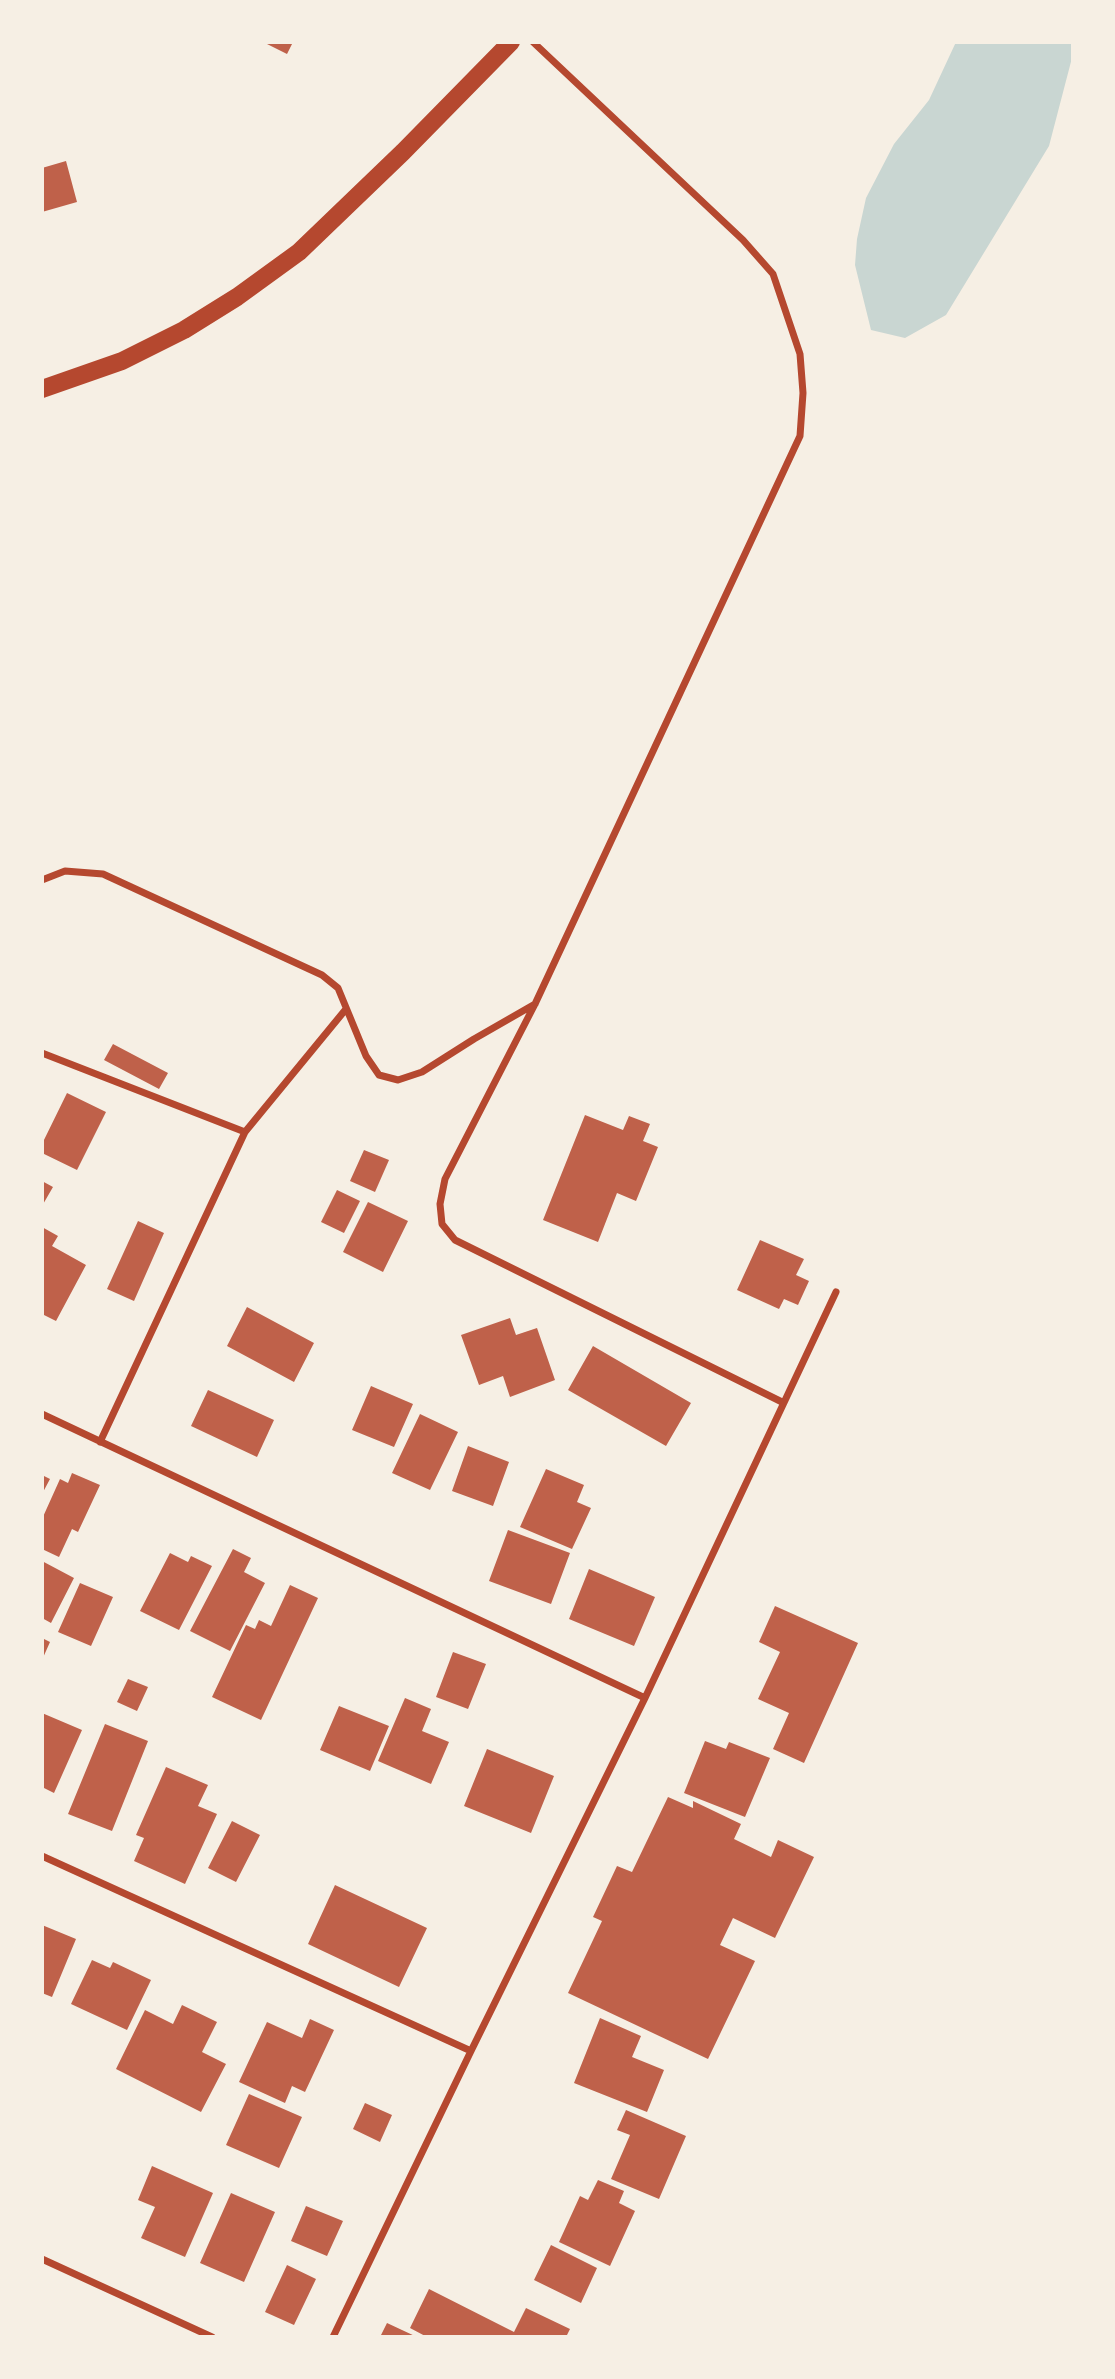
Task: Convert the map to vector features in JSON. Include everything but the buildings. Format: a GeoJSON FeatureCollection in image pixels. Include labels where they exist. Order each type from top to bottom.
{"type":"FeatureCollection","features":[{"type":"Feature","properties":{"kind":"main road"},"geometry":{"type":"LineString","coordinates":[[42,389],[122,361],[184,330],[237,297],[299,251],[511,42]]}},
{"type":"Feature","properties":{"kind":"street"},"geometry":{"type":"LineString","coordinates":[[533,42],[743,240],[773,274],[800,354],[803,393],[800,436],[535,1004],[445,1179],[440,1204],[442,1224],[456,1240],[782,1402]]}},
{"type":"Feature","properties":{"kind":"street"},"geometry":{"type":"LineString","coordinates":[[42,880],[65,871],[103,874],[322,975],[338,988],[366,1056],[379,1075],[398,1080],[422,1072],[535,1004]]}},
{"type":"Feature","properties":{"kind":"street"},"geometry":{"type":"LineString","coordinates":[[100,1442],[246,1132],[346,1009]]}},
{"type":"Feature","properties":{"kind":"street"},"geometry":{"type":"LineString","coordinates":[[42,1053],[246,1132]]}},
{"type":"Feature","properties":{"kind":"street"},"geometry":{"type":"LineString","coordinates":[[333,2337],[645,1698],[836,1292]]}},
{"type":"Feature","properties":{"kind":"street"},"geometry":{"type":"LineString","coordinates":[[42,1414],[645,1698]]}},
{"type":"Feature","properties":{"kind":"street"},"geometry":{"type":"LineString","coordinates":[[42,1856],[471,2051]]}},
{"type":"Feature","properties":{"kind":"street"},"geometry":{"type":"LineString","coordinates":[[42,2259],[212,2337]]}},
{"type":"Feature","properties":{"kind":"shaded area"},"geometry":{"type":"Polygon","coordinates":[[[956,42],[1072,42],[1073,54],[1049,146],[946,315],[905,338],[871,330],[855,265],[857,239],[866,198],[894,144],[929,100],[956,42]]]}}]}
